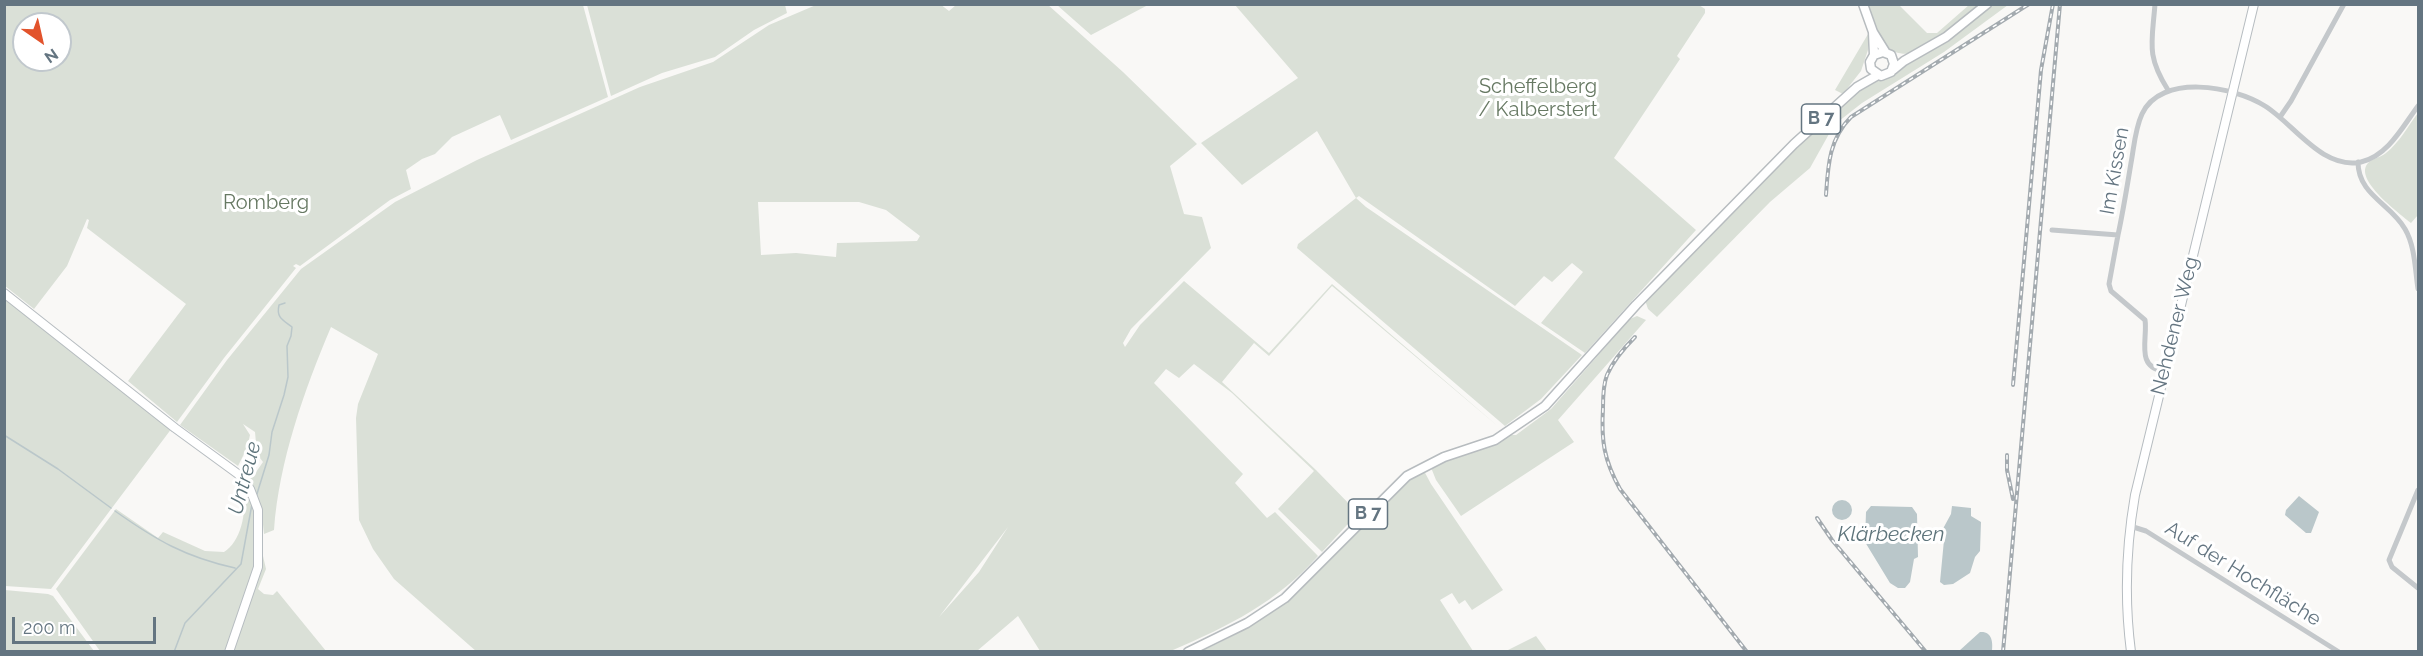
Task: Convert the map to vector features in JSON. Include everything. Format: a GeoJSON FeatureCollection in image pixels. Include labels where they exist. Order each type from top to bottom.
{"type":"FeatureCollection","features":[{"type":"Feature","properties":{"kind":"main road"},"geometry":{"type":"LineString","coordinates":[[1863,4],[1874,32],[1894,61],[1893,70]]}},
{"type":"Feature","properties":{"kind":"main road","name":"B 7"},"geometry":{"type":"LineString","coordinates":[[1188,651],[1247,623],[1285,598],[1407,476],[1444,457],[1505,435],[1545,406],[1644,296],[1798,140],[1857,87],[1878,75],[1886,75],[1911,57],[1939,42],[1987,4]]}},
{"type":"Feature","properties":{"kind":"main road"},"geometry":{"type":"LineString","coordinates":[[1874,32],[1874,55],[1880,52],[1911,57]]}},
{"type":"Feature","properties":{"kind":"main road","name":"B 7"},"geometry":{"type":"LineString","coordinates":[[1857,87],[1874,55]]}},
{"type":"Feature","properties":{"kind":"main road"},"geometry":{"type":"LineString","coordinates":[[1870,65],[1872,71],[1878,75]]}},
{"type":"Feature","properties":{"kind":"street"},"geometry":{"type":"LineString","coordinates":[[2155,4],[2153,64],[2168,90],[2196,87],[2232,94],[2260,103],[2324,154],[2344,162],[2358,162],[2375,156],[2386,148],[2418,106]]}},
{"type":"Feature","properties":{"kind":"street","name":"Nehdener Weg"},"geometry":{"type":"LineString","coordinates":[[2131,651],[2126,583],[2130,526],[2164,371],[2254,4]]}},
{"type":"Feature","properties":{"kind":"street"},"geometry":{"type":"LineString","coordinates":[[2280,117],[2291,101],[2343,4]]}},
{"type":"Feature","properties":{"kind":"street","name":"Im Kissen"},"geometry":{"type":"LineString","coordinates":[[2164,371],[2152,368],[2148,364],[2143,343],[2145,320],[2111,291],[2109,284],[2141,114],[2148,104],[2168,90]]}},
{"type":"Feature","properties":{"kind":"street"},"geometry":{"type":"LineString","coordinates":[[2358,162],[2358,171],[2368,191],[2397,218],[2408,233],[2418,288]]}},
{"type":"Feature","properties":{"kind":"street","name":"Im Kissen"},"geometry":{"type":"LineString","coordinates":[[2052,230],[2118,235]]}},
{"type":"Feature","properties":{"kind":"street"},"geometry":{"type":"LineString","coordinates":[[4,293],[175,428],[238,474],[248,485],[255,500],[259,520],[258,567],[230,651]]}},
{"type":"Feature","properties":{"kind":"street"},"geometry":{"type":"LineString","coordinates":[[2418,490],[2389,560],[2392,567],[2418,588]]}},
{"type":"Feature","properties":{"kind":"street","name":"Auf der Hochfläche"},"geometry":{"type":"LineString","coordinates":[[2130,526],[2146,531],[2339,651]]}},
{"type":"Feature","properties":{"kind":"green space"},"geometry":{"type":"Polygon","coordinates":[[[940,4],[949,11],[956,5],[1047,4],[1123,72],[1197,144],[1170,166],[1184,214],[1202,217],[1211,248],[1131,329],[1123,343],[1125,347],[1140,325],[1184,281],[1269,353],[1332,284],[1500,428],[1332,286],[1269,356],[1254,343],[1222,382],[1316,470],[1358,513],[1322,552],[1278,509],[1314,471],[1232,393],[1194,364],[1179,378],[1166,369],[1154,383],[1243,474],[1235,483],[1267,518],[1275,512],[1318,556],[1269,600],[1214,632],[1169,652],[1040,651],[1018,616],[977,651],[477,652],[394,579],[373,549],[359,520],[356,418],[358,404],[378,354],[331,327],[294,427],[281,478],[274,530],[264,534],[262,515],[247,480],[254,475],[263,462],[257,454],[255,432],[243,424],[250,435],[247,448],[238,466],[180,425],[227,360],[301,269],[395,202],[477,160],[640,87],[713,62],[769,25],[816,5],[940,4]],[[758,202],[761,255],[796,253],[836,257],[837,243],[917,241],[920,236],[886,210],[859,202],[758,202]],[[1008,527],[939,617],[979,572],[1008,527]]]}},
{"type":"Feature","properties":{"kind":"green space","name":"Romberg"},"geometry":{"type":"Polygon","coordinates":[[[4,5],[583,5],[608,97],[511,140],[500,115],[452,137],[435,154],[422,159],[406,170],[411,189],[390,200],[300,266],[296,264],[293,266],[296,268],[224,358],[177,422],[128,381],[186,304],[87,228],[89,220],[87,219],[67,266],[34,309],[5,286],[4,5]]]}},
{"type":"Feature","properties":{"kind":"green space"},"geometry":{"type":"Polygon","coordinates":[[[587,5],[785,5],[787,13],[754,30],[715,57],[662,73],[611,96],[587,5]]]}},
{"type":"Feature","properties":{"kind":"green space"},"geometry":{"type":"Polygon","coordinates":[[[1057,5],[1148,5],[1091,35],[1057,5]]]}},
{"type":"Feature","properties":{"kind":"green space","name":"Scheffelberg / Kalberstert"},"geometry":{"type":"Polygon","coordinates":[[[1235,5],[1699,5],[1705,9],[1705,13],[1677,56],[1680,59],[1614,158],[1696,230],[1585,353],[1541,323],[1583,272],[1572,263],[1552,282],[1544,276],[1515,306],[1359,196],[1356,198],[1317,131],[1242,185],[1201,143],[1298,78],[1235,5]]]}},
{"type":"Feature","properties":{"kind":"green space"},"geometry":{"type":"Polygon","coordinates":[[[1866,5],[1899,5],[1927,33],[1937,33],[1969,5],[1982,5],[1928,45],[1906,54],[1891,51],[1882,43],[1866,5]]]}},
{"type":"Feature","properties":{"kind":"green space"},"geometry":{"type":"Polygon","coordinates":[[[1991,5],[2008,5],[1944,52],[1862,103],[1834,125],[1810,168],[1770,202],[1657,317],[1648,309],[1645,300],[1777,164],[1858,91],[1991,5]]]}},
{"type":"Feature","properties":{"kind":"green space"},"geometry":{"type":"Polygon","coordinates":[[[1871,29],[1868,50],[1861,71],[1843,94],[1835,90],[1871,29]]]}},
{"type":"Feature","properties":{"kind":"green space"},"geometry":{"type":"Polygon","coordinates":[[[2418,113],[2418,215],[2411,223],[2381,197],[2368,181],[2365,173],[2367,164],[2391,149],[2418,113]]]}},
{"type":"Feature","properties":{"kind":"green space"},"geometry":{"type":"Polygon","coordinates":[[[1356,198],[1582,355],[1541,399],[1505,426],[1297,248],[1298,244],[1356,198]]]}},
{"type":"Feature","properties":{"kind":"green space"},"geometry":{"type":"Polygon","coordinates":[[[4,294],[172,428],[51,589],[5,586],[4,294]]]}},
{"type":"Feature","properties":{"kind":"green space"},"geometry":{"type":"Polygon","coordinates":[[[1637,316],[1646,320],[1558,420],[1574,442],[1461,516],[1436,480],[1430,465],[1510,435],[1516,435],[1551,409],[1630,319],[1637,316]]]}},
{"type":"Feature","properties":{"kind":"green space"},"geometry":{"type":"Polygon","coordinates":[[[1423,469],[1503,590],[1472,610],[1465,600],[1459,604],[1452,593],[1440,600],[1473,651],[1199,652],[1243,630],[1284,603],[1322,568],[1392,494],[1423,469]]]}},
{"type":"Feature","properties":{"kind":"green space"},"geometry":{"type":"Polygon","coordinates":[[[238,476],[254,505],[257,557],[263,556],[266,569],[258,589],[264,594],[273,595],[277,591],[326,651],[233,651],[254,588],[227,651],[100,651],[56,589],[116,509],[158,538],[163,532],[205,551],[224,552],[234,542],[243,517],[244,501],[234,481],[238,476]]]}},
{"type":"Feature","properties":{"kind":"green space"},"geometry":{"type":"Polygon","coordinates":[[[5,590],[53,596],[94,651],[5,651],[5,590]]]}},
{"type":"Feature","properties":{"kind":"green space"},"geometry":{"type":"Polygon","coordinates":[[[1536,636],[1547,651],[1506,651],[1536,636]]]}},
{"type":"Feature","properties":{"kind":"water"},"geometry":{"type":"Polygon","coordinates":[[[2299,496],[2319,512],[2311,533],[2306,533],[2285,515],[2286,510],[2299,496]]]}},
{"type":"Feature","properties":{"kind":"water"},"geometry":{"type":"Polygon","coordinates":[[[1842,500],[1849,503],[1852,510],[1849,517],[1842,520],[1835,517],[1832,510],[1835,503],[1842,500]]]}},
{"type":"Feature","properties":{"kind":"water","name":"Klärbecken"},"geometry":{"type":"Polygon","coordinates":[[[1871,506],[1912,507],[1917,514],[1918,557],[1914,559],[1910,582],[1905,588],[1898,588],[1890,583],[1865,542],[1866,512],[1871,506]]]}},
{"type":"Feature","properties":{"kind":"water"},"geometry":{"type":"Polygon","coordinates":[[[1952,506],[1971,508],[1971,516],[1981,522],[1980,551],[1975,557],[1970,573],[1953,584],[1944,585],[1940,582],[1944,540],[1939,536],[1951,514],[1952,506]]]}},
{"type":"Feature","properties":{"kind":"water"},"geometry":{"type":"Polygon","coordinates":[[[1980,632],[1989,635],[1992,641],[1992,651],[1959,651],[1980,632]]]}},
{"type":"Feature","properties":{"kind":"waterway","name":"Untreue"},"geometry":{"type":"LineString","coordinates":[[256,497],[288,377],[287,346],[292,327],[278,313],[279,305],[285,303]]}},
{"type":"Feature","properties":{"kind":"waterway"},"geometry":{"type":"LineString","coordinates":[[4,435],[58,469],[111,508]]}},
{"type":"Feature","properties":{"kind":"waterway","name":"Untreue"},"geometry":{"type":"LineString","coordinates":[[174,652],[185,623],[241,564],[252,504]]}},
{"type":"Feature","properties":{"kind":"waterway"},"geometry":{"type":"LineString","coordinates":[[115,511],[144,531],[186,553],[235,568]]}},
{"type":"Feature","properties":{"kind":"railway"},"geometry":{"type":"LineString","coordinates":[[1826,195],[1831,153],[1838,134],[1851,117],[2029,4]]}},
{"type":"Feature","properties":{"kind":"railway"},"geometry":{"type":"LineString","coordinates":[[2013,385],[2041,70],[2053,4]]}},
{"type":"Feature","properties":{"kind":"railway"},"geometry":{"type":"LineString","coordinates":[[2003,652],[2060,4]]}},
{"type":"Feature","properties":{"kind":"railway"},"geometry":{"type":"LineString","coordinates":[[1635,337],[1616,360],[1605,383],[1603,430],[1610,469],[1620,489],[1747,652]]}},
{"type":"Feature","properties":{"kind":"railway"},"geometry":{"type":"LineString","coordinates":[[2007,455],[2007,470],[2013,499]]}},
{"type":"Feature","properties":{"kind":"railway"},"geometry":{"type":"LineString","coordinates":[[1817,518],[1832,540],[1926,652]]}}]}
